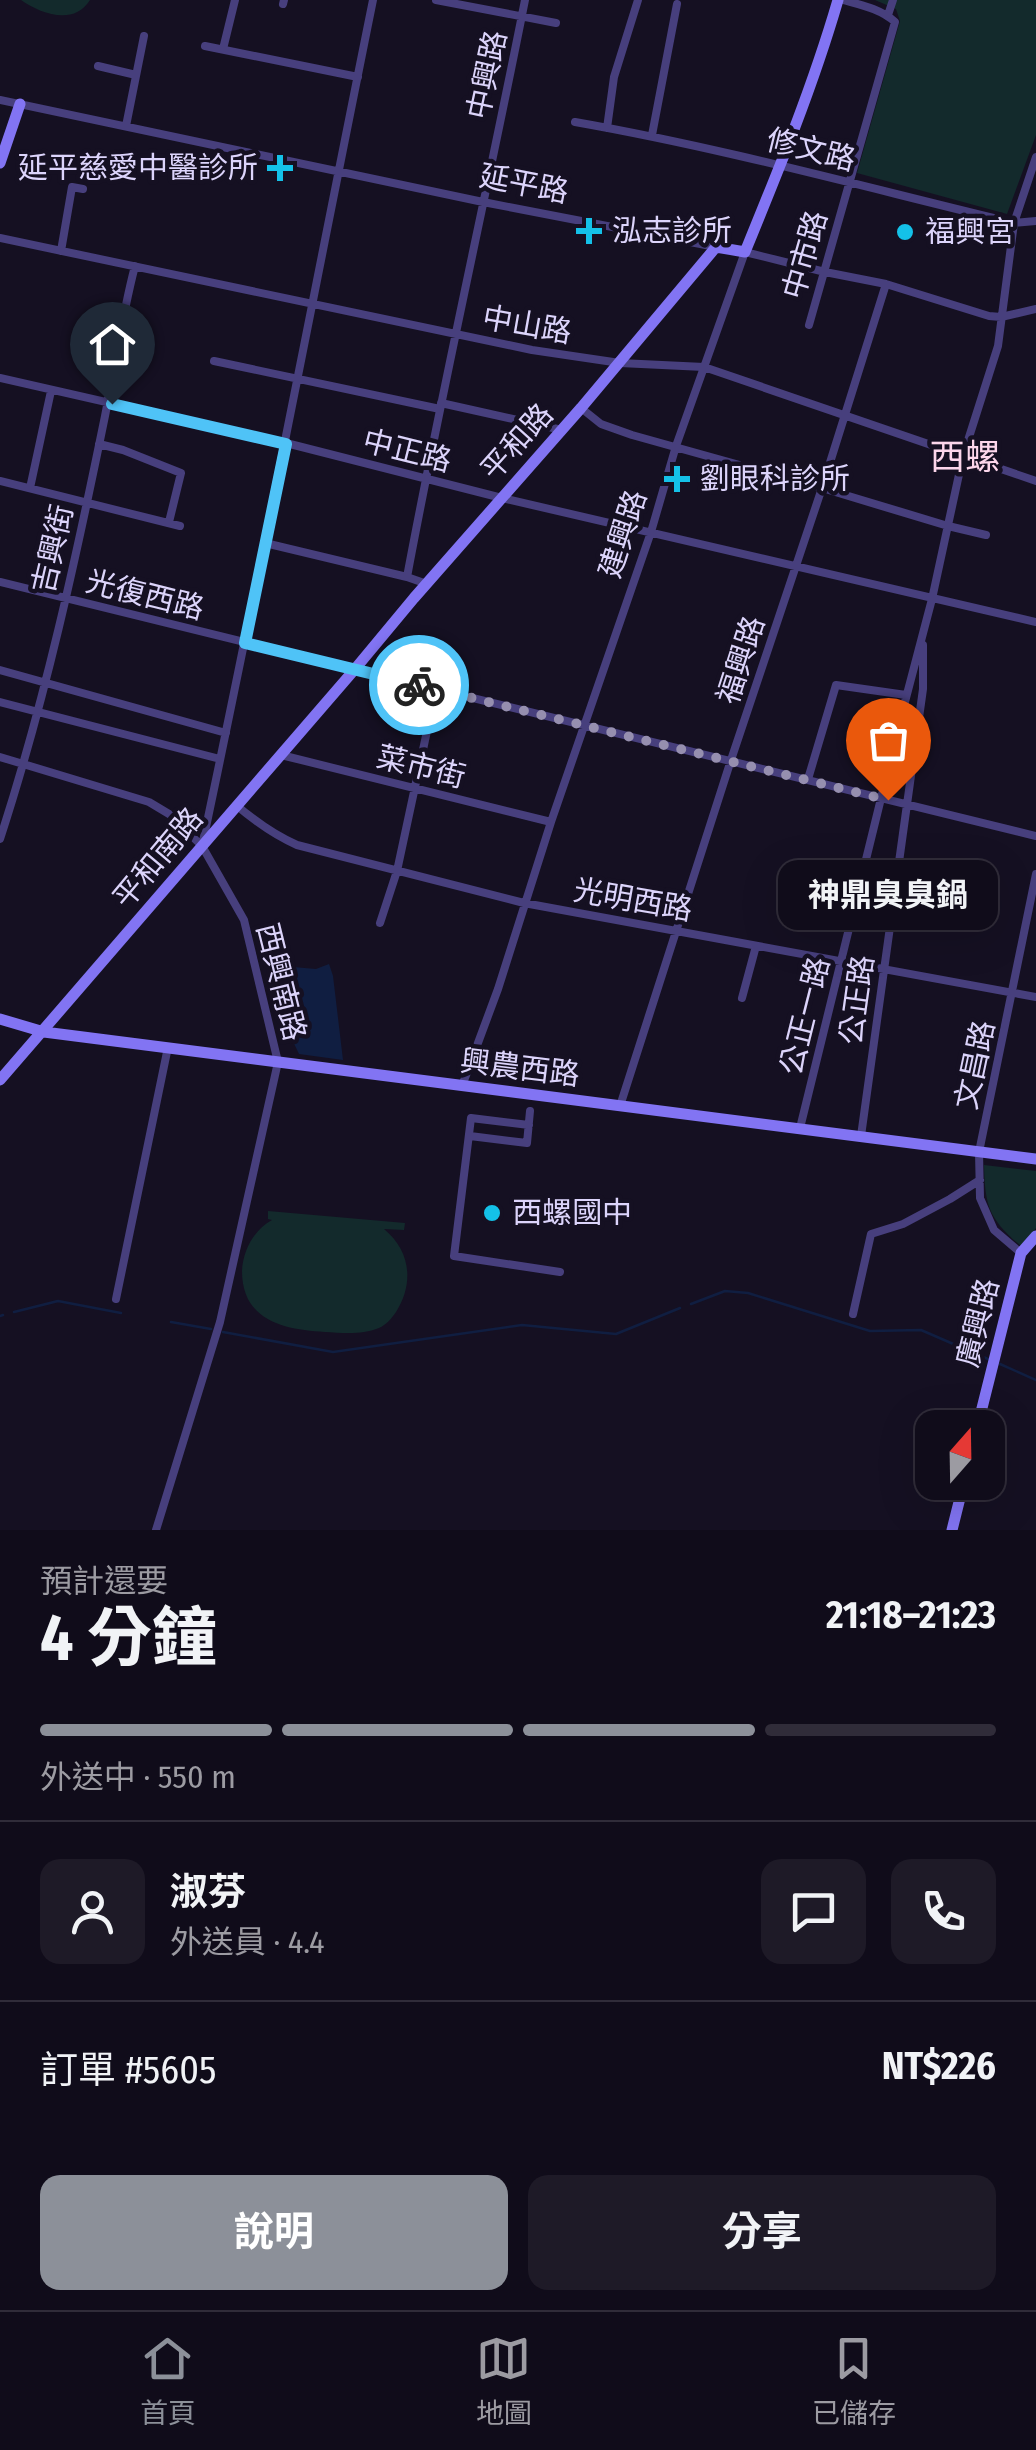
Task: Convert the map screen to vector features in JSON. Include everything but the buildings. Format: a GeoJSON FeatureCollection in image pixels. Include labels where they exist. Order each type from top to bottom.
{"type":"FeatureCollection","features":[{"type":"Feature","properties":{"kind":"main road","name":"建興路"},"geometry":{"type":"LineString","coordinates":[[746,252],[841,0]]}},
{"type":"Feature","properties":{"kind":"main road"},"geometry":{"type":"LineString","coordinates":[[0,163],[20,104]]}},
{"type":"Feature","properties":{"kind":"main road","name":"延平路"},"geometry":{"type":"LineString","coordinates":[[716,247],[746,252]]}},
{"type":"Feature","properties":{"kind":"main road","name":"平和路"},"geometry":{"type":"LineString","coordinates":[[355,670],[716,247]]}},
{"type":"Feature","properties":{"kind":"main road","name":"平和南路"},"geometry":{"type":"LineString","coordinates":[[0,1080],[355,670]]}},
{"type":"Feature","properties":{"kind":"main road","name":"興農西路"},"geometry":{"type":"LineString","coordinates":[[0,1019],[44,1032],[1036,1159]]}},
{"type":"Feature","properties":{"kind":"main road","name":"廣興路"},"geometry":{"type":"LineString","coordinates":[[982,1410],[1021,1253],[1036,1236]]}},
{"type":"Feature","properties":{"kind":"main road"},"geometry":{"type":"LineString","coordinates":[[952,1530],[960,1500]]}},
{"type":"Feature","properties":{"kind":"street"},"geometry":{"type":"LineString","coordinates":[[224,49],[235,0]]}},
{"type":"Feature","properties":{"kind":"street"},"geometry":{"type":"LineString","coordinates":[[202,846],[374,0]]}},
{"type":"Feature","properties":{"kind":"street"},"geometry":{"type":"LineString","coordinates":[[436,0],[556,23]]}},
{"type":"Feature","properties":{"kind":"street","name":"中興路"},"geometry":{"type":"LineString","coordinates":[[407,578],[525,0]]}},
{"type":"Feature","properties":{"kind":"street"},"geometry":{"type":"LineString","coordinates":[[607,128],[614,77],[638,0]]}},
{"type":"Feature","properties":{"kind":"street"},"geometry":{"type":"LineString","coordinates":[[841,0],[888,15],[894,0]]}},
{"type":"Feature","properties":{"kind":"street"},"geometry":{"type":"LineString","coordinates":[[652,136],[678,4]]}},
{"type":"Feature","properties":{"kind":"street","name":"中市路"},"geometry":{"type":"LineString","coordinates":[[809,325],[895,22],[888,15]]}},
{"type":"Feature","properties":{"kind":"street"},"geometry":{"type":"LineString","coordinates":[[126,126],[144,36]]}},
{"type":"Feature","properties":{"kind":"street"},"geometry":{"type":"LineString","coordinates":[[205,46],[358,77]]}},
{"type":"Feature","properties":{"kind":"street"},"geometry":{"type":"LineString","coordinates":[[98,66],[136,75]]}},
{"type":"Feature","properties":{"kind":"street","name":"延平路"},"geometry":{"type":"LineString","coordinates":[[0,100],[716,247]]}},
{"type":"Feature","properties":{"kind":"street","name":"修文路"},"geometry":{"type":"LineString","coordinates":[[575,122],[652,136],[1014,223],[1036,222]]}},
{"type":"Feature","properties":{"kind":"street","name":"公正路"},"geometry":{"type":"LineString","coordinates":[[882,798],[964,456],[998,346],[1014,223],[1036,157]]}},
{"type":"Feature","properties":{"kind":"street"},"geometry":{"type":"LineString","coordinates":[[61,251],[72,187],[83,189]]}},
{"type":"Feature","properties":{"kind":"street","name":"中山路"},"geometry":{"type":"LineString","coordinates":[[0,238],[532,350],[620,362],[704,367],[1036,481]]}},
{"type":"Feature","properties":{"kind":"street","name":"延平路"},"geometry":{"type":"LineString","coordinates":[[746,252],[886,284],[989,316],[1036,308]]}},
{"type":"Feature","properties":{"kind":"street","name":"建興路"},"geometry":{"type":"LineString","coordinates":[[462,1086],[498,990],[676,446],[746,252]]}},
{"type":"Feature","properties":{"kind":"street","name":"吉興街"},"geometry":{"type":"LineString","coordinates":[[0,838],[45,682],[135,266]]}},
{"type":"Feature","properties":{"kind":"street","name":"福興路"},"geometry":{"type":"LineString","coordinates":[[620,1106],[886,284]]}},
{"type":"Feature","properties":{"kind":"street"},"geometry":{"type":"LineString","coordinates":[[214,361],[562,430]]}},
{"type":"Feature","properties":{"kind":"street","name":"中正路"},"geometry":{"type":"LineString","coordinates":[[0,378],[1036,622]]}},
{"type":"Feature","properties":{"kind":"street"},"geometry":{"type":"LineString","coordinates":[[30,488],[51,391]]}},
{"type":"Feature","properties":{"kind":"street"},"geometry":{"type":"LineString","coordinates":[[581,408],[601,424],[632,435],[986,535]]}},
{"type":"Feature","properties":{"kind":"street"},"geometry":{"type":"LineString","coordinates":[[98,444],[181,474],[169,522]]}},
{"type":"Feature","properties":{"kind":"street"},"geometry":{"type":"LineString","coordinates":[[0,481],[180,526]]}},
{"type":"Feature","properties":{"kind":"street"},"geometry":{"type":"LineString","coordinates":[[265,543],[427,584]]}},
{"type":"Feature","properties":{"kind":"street","name":"光復西路"},"geometry":{"type":"LineString","coordinates":[[0,582],[1036,836]]}},
{"type":"Feature","properties":{"kind":"street","name":"公正路"},"geometry":{"type":"LineString","coordinates":[[861,1136],[923,689],[924,631]]}},
{"type":"Feature","properties":{"kind":"street"},"geometry":{"type":"LineString","coordinates":[[0,670],[226,733]]}},
{"type":"Feature","properties":{"kind":"street"},"geometry":{"type":"LineString","coordinates":[[808,779],[836,685],[906,695]]}},
{"type":"Feature","properties":{"kind":"street"},"geometry":{"type":"LineString","coordinates":[[380,923],[397,870],[436,689]]}},
{"type":"Feature","properties":{"kind":"street"},"geometry":{"type":"LineString","coordinates":[[0,702],[220,760]]}},
{"type":"Feature","properties":{"kind":"street","name":"菜市街"},"geometry":{"type":"LineString","coordinates":[[280,755],[551,822]]}},
{"type":"Feature","properties":{"kind":"street","name":"西興南路"},"geometry":{"type":"LineString","coordinates":[[0,757],[149,802],[202,846],[244,920],[278,1062],[214,1340],[156,1530]]}},
{"type":"Feature","properties":{"kind":"street","name":"公正一路"},"geometry":{"type":"LineString","coordinates":[[800,1128],[882,798]]}},
{"type":"Feature","properties":{"kind":"street","name":"光明西路"},"geometry":{"type":"LineString","coordinates":[[236,806],[260,826],[288,841],[524,903],[1036,997]]}},
{"type":"Feature","properties":{"kind":"street","name":"文昌路"},"geometry":{"type":"LineString","coordinates":[[1021,1253],[994,1230],[980,1198],[979,1152],[1036,874]]}},
{"type":"Feature","properties":{"kind":"street"},"geometry":{"type":"LineString","coordinates":[[742,998],[756,946]]}},
{"type":"Feature","properties":{"kind":"street"},"geometry":{"type":"LineString","coordinates":[[116,1299],[168,1047]]}},
{"type":"Feature","properties":{"kind":"street"},"geometry":{"type":"LineString","coordinates":[[470,1136],[527,1143],[530,1112]]}},
{"type":"Feature","properties":{"kind":"street"},"geometry":{"type":"LineString","coordinates":[[529,1125],[471,1118],[454,1256],[560,1272]]}},
{"type":"Feature","properties":{"kind":"street"},"geometry":{"type":"LineString","coordinates":[[853,1314],[871,1234],[902,1224],[980,1180]]}},
{"type":"Feature","properties":{"kind":"green space"},"geometry":{"type":"Polygon","coordinates":[[[21,0],[90,0],[75,13],[57,15],[21,0]]]}},
{"type":"Feature","properties":{"kind":"green space"},"geometry":{"type":"Polygon","coordinates":[[[875,0],[1036,0],[1036,135],[1007,214],[857,173],[900,21],[896,9],[875,0]]]}},
{"type":"Feature","properties":{"kind":"green space"},"geometry":{"type":"Polygon","coordinates":[[[984,1165],[1036,1171],[1036,1228],[1022,1247],[991,1211],[984,1165]]]}},
{"type":"Feature","properties":{"kind":"green space"},"geometry":{"type":"Polygon","coordinates":[[[268,1211],[405,1223],[404,1230],[384,1229],[400,1247],[407,1268],[406,1290],[391,1319],[373,1330],[339,1333],[295,1329],[268,1320],[258,1312],[249,1301],[242,1271],[251,1241],[272,1220],[268,1219],[268,1211]]]}},
{"type":"Feature","properties":{"kind":"water"},"geometry":{"type":"Polygon","coordinates":[[[329,964],[343,1060],[299,1054],[288,1031],[300,1009],[293,967],[316,969],[329,964]]]}},
{"type":"Feature","properties":{"kind":"waterway"},"geometry":{"type":"LineString","coordinates":[[691,1304],[725,1291],[748,1293],[870,1331],[921,1330],[988,1359]]}},
{"type":"Feature","properties":{"kind":"waterway"},"geometry":{"type":"LineString","coordinates":[[14,1312],[58,1301],[121,1313]]}},
{"type":"Feature","properties":{"kind":"waterway"},"geometry":{"type":"LineString","coordinates":[[223,1332],[333,1352],[522,1325],[616,1334],[680,1308]]}},
{"type":"Feature","properties":{"kind":"waterway"},"geometry":{"type":"LineString","coordinates":[[171,1322],[211,1329]]}},
{"type":"Feature","properties":{"kind":"waterway"},"geometry":{"type":"LineString","coordinates":[[1000,1364],[1036,1380]]}},
{"type":"Feature","properties":{"kind":"way so far"},"geometry":{"type":"LineString","coordinates":[[419,685],[888,800]]}},
{"type":"Feature","properties":{"kind":"place","name":"延平慈愛中醫診所"},"geometry":{"type":"Point","coordinates":[280,168]}},
{"type":"Feature","properties":{"kind":"place","name":"泓志診所"},"geometry":{"type":"Point","coordinates":[589,231]}},
{"type":"Feature","properties":{"kind":"place","name":"福興宮"},"geometry":{"type":"Point","coordinates":[905,232]}},
{"type":"Feature","properties":{"kind":"place","name":"劉眼科診所"},"geometry":{"type":"Point","coordinates":[677,479]}},
{"type":"Feature","properties":{"kind":"place","name":"神鼎臭臭鍋"},"geometry":{"type":"Point","coordinates":[888,800]}},
{"type":"Feature","properties":{"kind":"place","name":"西螺國中"},"geometry":{"type":"Point","coordinates":[492,1213]}},
{"type":"Feature","properties":{"kind":"district","name":"西螺"},"geometry":{"type":"Point","coordinates":[965,457]}},
{"type":"Feature","properties":{"kind":"route"},"geometry":{"type":"LineString","coordinates":[[112,404],[286,444],[245,643],[419,685]]}}]}
